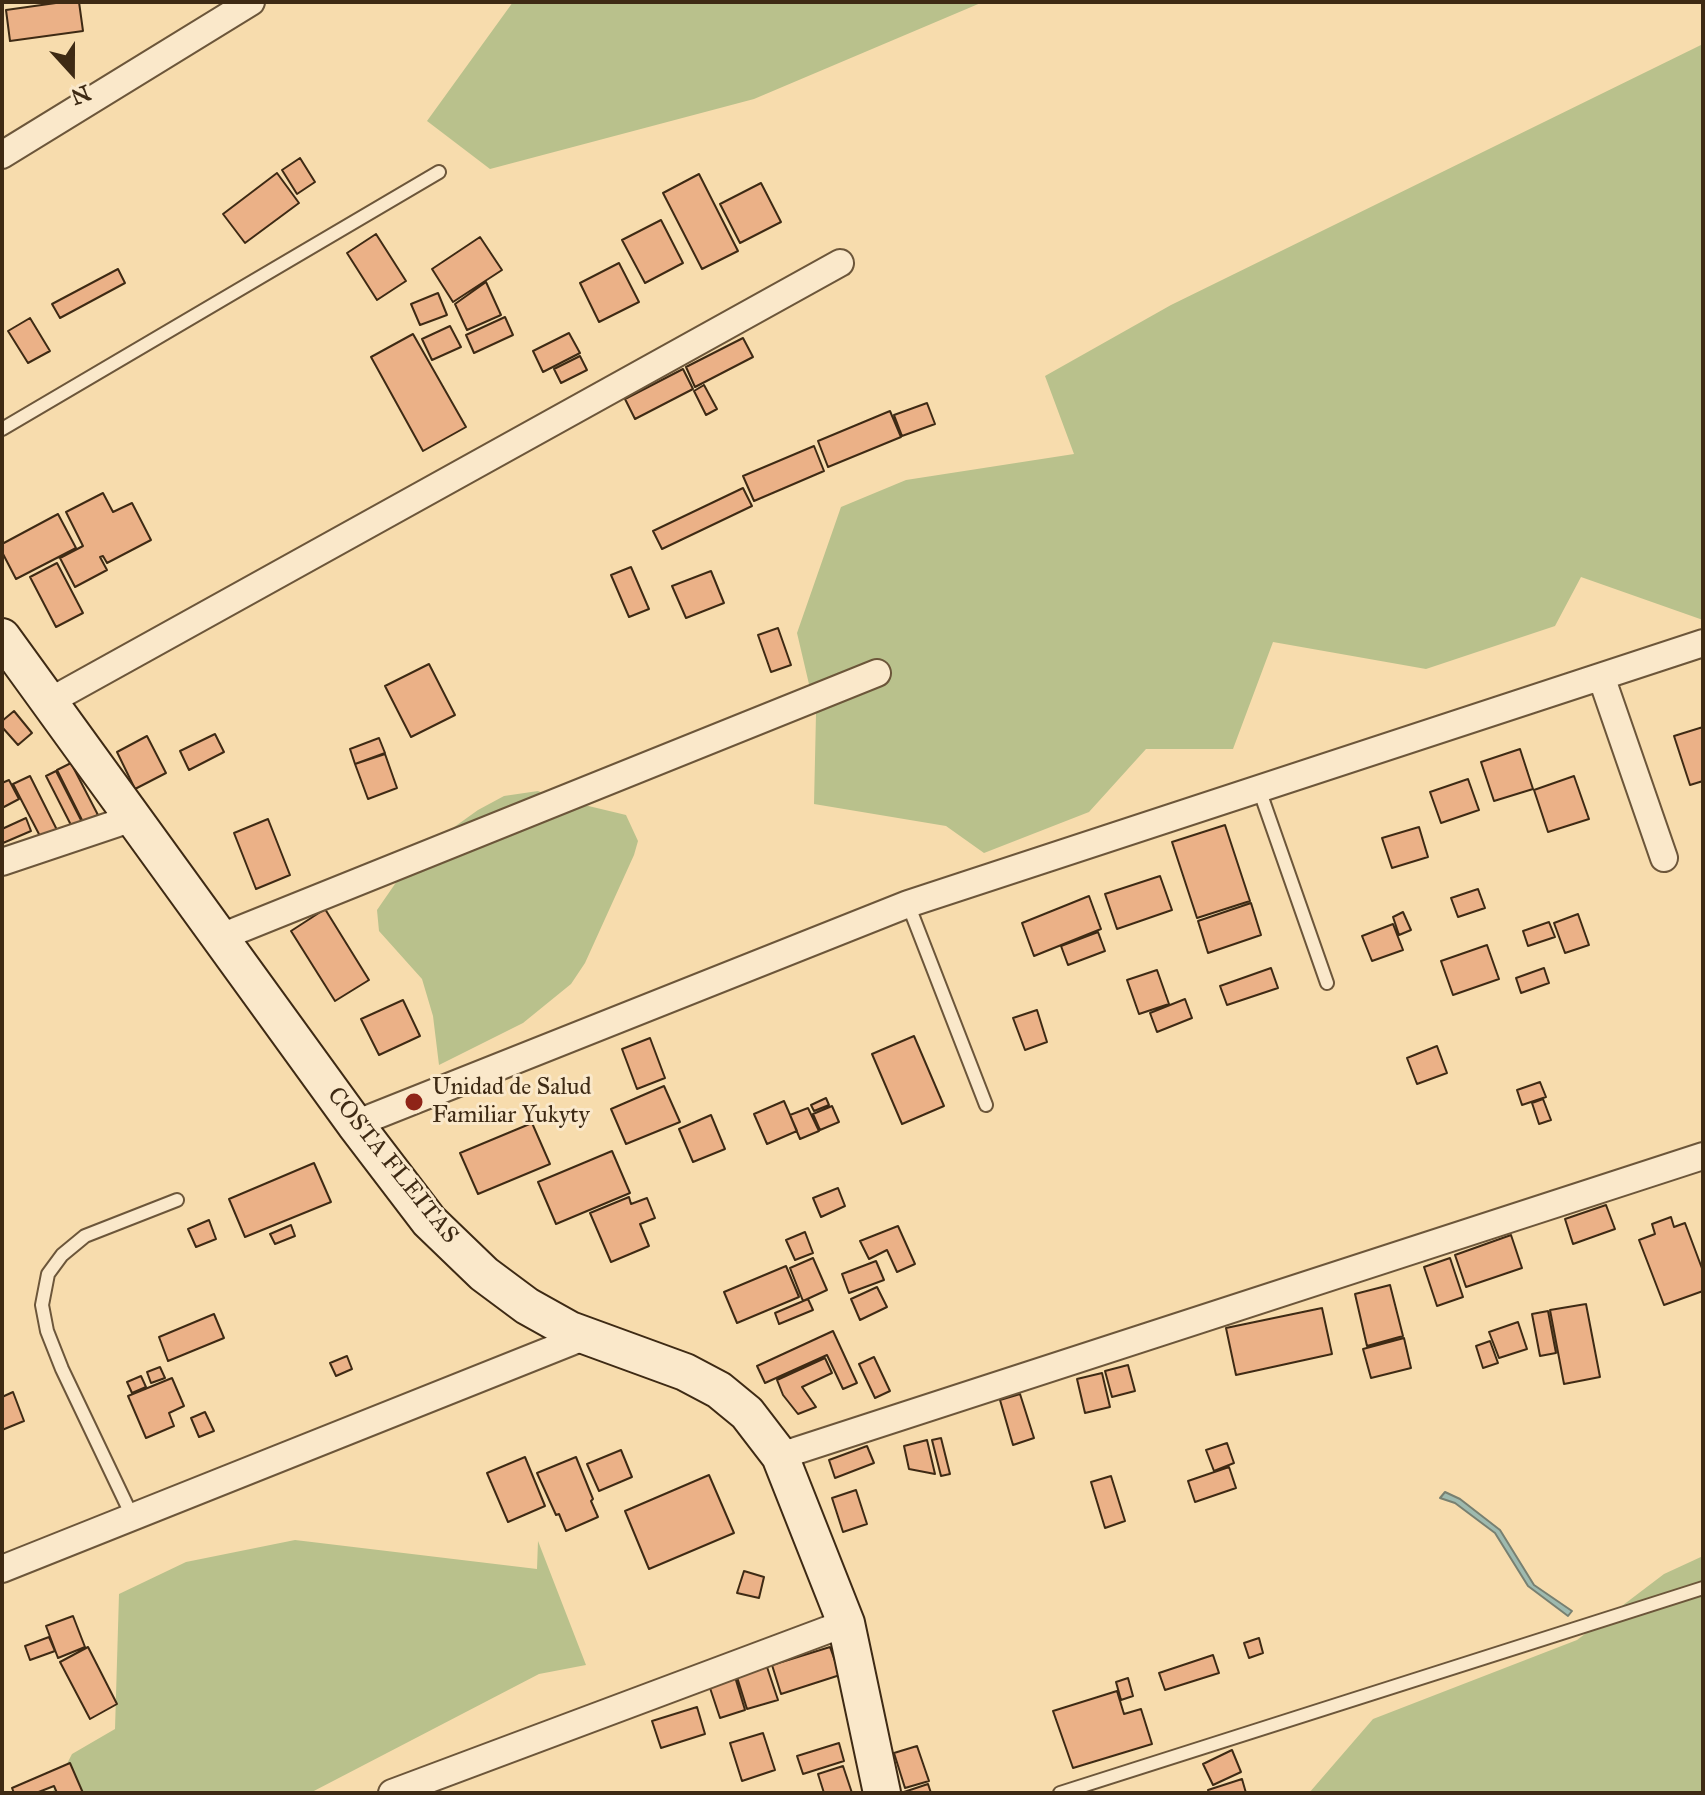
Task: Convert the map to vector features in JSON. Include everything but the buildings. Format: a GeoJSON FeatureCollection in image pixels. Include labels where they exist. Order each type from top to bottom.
{"type":"FeatureCollection","features":[{"type":"Feature","properties":{"kind":"main road","name":"COSTA FLEITAS"},"geometry":{"type":"LineString","coordinates":[[2,637],[355,1124],[429,1221],[484,1274],[527,1306],[586,1336],[685,1372],[719,1390],[747,1413],[780,1456],[846,1623],[882,1793]]}},
{"type":"Feature","properties":{"kind":"street"},"geometry":{"type":"LineString","coordinates":[[2,155],[251,2]]}},
{"type":"Feature","properties":{"kind":"street"},"geometry":{"type":"LineString","coordinates":[[50,701],[840,263]]}},
{"type":"Feature","properties":{"kind":"street"},"geometry":{"type":"LineString","coordinates":[[355,1124],[908,904],[1602,679],[1703,643]]}},
{"type":"Feature","properties":{"kind":"street"},"geometry":{"type":"LineString","coordinates":[[221,937],[877,673]]}},
{"type":"Feature","properties":{"kind":"street"},"geometry":{"type":"LineString","coordinates":[[1602,679],[1664,858]]}},
{"type":"Feature","properties":{"kind":"street"},"geometry":{"type":"LineString","coordinates":[[2,862],[133,818]]}},
{"type":"Feature","properties":{"kind":"street"},"geometry":{"type":"LineString","coordinates":[[780,1456],[1703,1156]]}},
{"type":"Feature","properties":{"kind":"street"},"geometry":{"type":"LineString","coordinates":[[2,1569],[586,1336]]}},
{"type":"Feature","properties":{"kind":"street"},"geometry":{"type":"LineString","coordinates":[[392,1793],[846,1623]]}},
{"type":"Feature","properties":{"kind":"lane"},"geometry":{"type":"LineString","coordinates":[[2,429],[439,172]]}},
{"type":"Feature","properties":{"kind":"lane"},"geometry":{"type":"LineString","coordinates":[[1259,789],[1327,983]]}},
{"type":"Feature","properties":{"kind":"lane"},"geometry":{"type":"LineString","coordinates":[[908,904],[986,1105]]}},
{"type":"Feature","properties":{"kind":"lane"},"geometry":{"type":"LineString","coordinates":[[133,1518],[62,1369],[47,1331],[42,1305],[48,1274],[62,1255],[85,1236],[177,1200]]}},
{"type":"Feature","properties":{"kind":"lane"},"geometry":{"type":"LineString","coordinates":[[1060,1793],[1703,1588]]}},
{"type":"Feature","properties":{"kind":"green space"},"geometry":{"type":"Polygon","coordinates":[[[513,2],[983,2],[754,99],[490,169],[427,121],[513,2]]]}},
{"type":"Feature","properties":{"kind":"green space"},"geometry":{"type":"Polygon","coordinates":[[[1703,44],[1703,620],[1581,577],[1555,626],[1426,669],[1273,642],[1233,749],[1146,749],[1089,812],[984,853],[946,826],[814,804],[816,714],[797,633],[841,507],[906,480],[1074,454],[1045,376],[1171,305],[1703,44]]]}},
{"type":"Feature","properties":{"kind":"green space"},"geometry":{"type":"Polygon","coordinates":[[[538,791],[626,815],[638,841],[634,855],[585,963],[571,984],[523,1023],[439,1065],[433,1016],[422,979],[379,931],[377,910],[415,855],[478,810],[504,796],[538,791]]]}},
{"type":"Feature","properties":{"kind":"green space"},"geometry":{"type":"Polygon","coordinates":[[[295,1540],[537,1569],[538,1541],[586,1665],[539,1674],[310,1793],[52,1793],[72,1754],[115,1729],[119,1594],[186,1562],[295,1540]]]}},
{"type":"Feature","properties":{"kind":"green space"},"geometry":{"type":"Polygon","coordinates":[[[1703,1556],[1703,1793],[1309,1793],[1373,1719],[1577,1640],[1664,1574],[1703,1556]]]}},
{"type":"Feature","properties":{"kind":"shaded area"},"geometry":{"type":"Polygon","coordinates":[[[1445,1492],[1460,1499],[1500,1530],[1534,1585],[1572,1611],[1568,1616],[1528,1586],[1495,1533],[1455,1503],[1440,1498],[1445,1492]]]}},
{"type":"Feature","properties":{"kind":"place","name":"Unidad de Salud Familiar Yukyty"},"geometry":{"type":"Point","coordinates":[414,1102]}}]}
